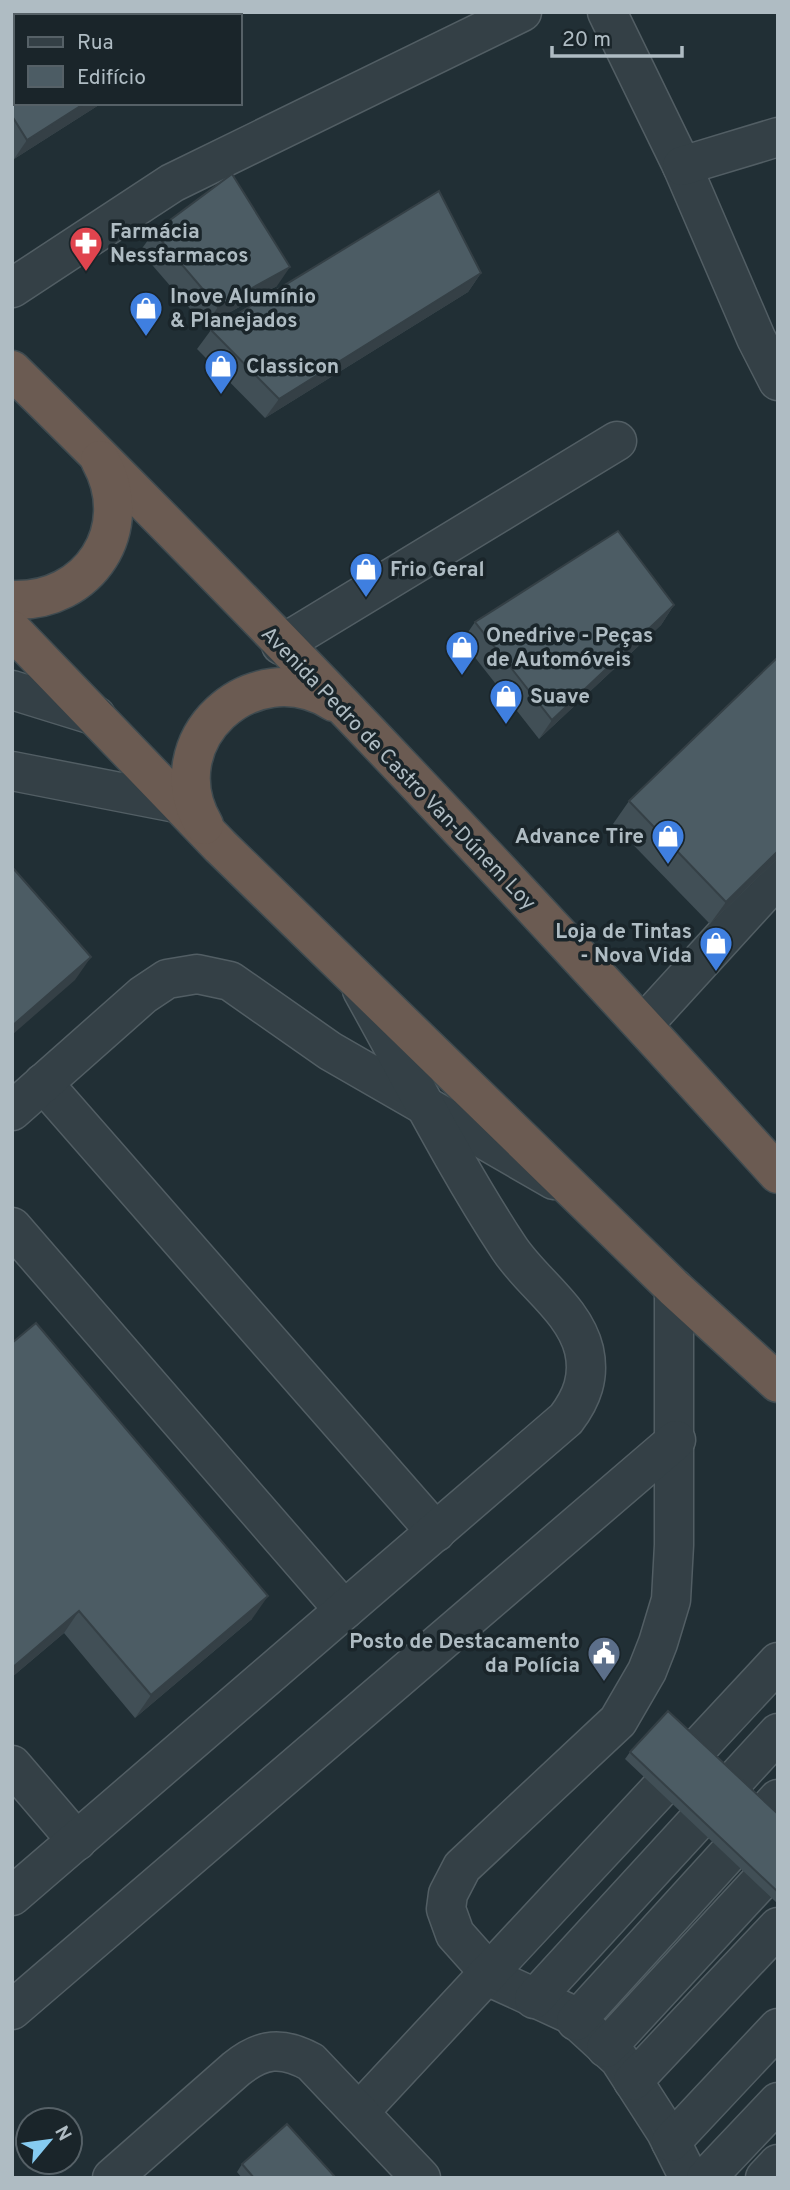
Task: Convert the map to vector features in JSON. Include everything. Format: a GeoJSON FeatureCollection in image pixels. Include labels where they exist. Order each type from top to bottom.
{"type":"FeatureCollection","features":[{"type":"Feature","properties":{"kind":"highway","name":"Avenida Pedro de Castro Van-Dúnem Loy"},"geometry":{"type":"LineString","coordinates":[[12,370],[349,714],[643,1025],[778,1174]]}},
{"type":"Feature","properties":{"kind":"highway"},"geometry":{"type":"LineString","coordinates":[[12,600],[41,599],[68,588],[92,569],[107,543],[113,513],[110,483],[97,455],[86,443]]}},
{"type":"Feature","properties":{"kind":"highway"},"geometry":{"type":"LineString","coordinates":[[12,630],[220,846],[674,1288],[778,1383]]}},
{"type":"Feature","properties":{"kind":"highway"},"geometry":{"type":"LineString","coordinates":[[220,846],[202,822],[192,793],[191,778],[196,747],[222,709],[249,693],[279,686],[310,690],[325,696],[349,714]]}},
{"type":"Feature","properties":{"kind":"street"},"geometry":{"type":"LineString","coordinates":[[12,288],[172,183],[522,12]]}},
{"type":"Feature","properties":{"kind":"street"},"geometry":{"type":"LineString","coordinates":[[607,12],[682,166],[756,338],[778,381]]}},
{"type":"Feature","properties":{"kind":"street"},"geometry":{"type":"LineString","coordinates":[[682,166],[778,137]]}},
{"type":"Feature","properties":{"kind":"street"},"geometry":{"type":"LineString","coordinates":[[281,645],[617,441]]}},
{"type":"Feature","properties":{"kind":"street"},"geometry":{"type":"LineString","coordinates":[[12,690],[96,716]]}},
{"type":"Feature","properties":{"kind":"street"},"geometry":{"type":"LineString","coordinates":[[12,771],[181,804]]}},
{"type":"Feature","properties":{"kind":"street"},"geometry":{"type":"LineString","coordinates":[[643,1025],[778,877]]}},
{"type":"Feature","properties":{"kind":"street"},"geometry":{"type":"LineString","coordinates":[[12,1111],[143,995],[167,979],[197,974],[230,981],[330,1051],[583,1197]]}},
{"type":"Feature","properties":{"kind":"street"},"geometry":{"type":"LineString","coordinates":[[12,1896],[566,1419],[580,1400],[587,1374],[583,1349],[572,1323],[511,1250],[356,979]]}},
{"type":"Feature","properties":{"kind":"street"},"geometry":{"type":"LineString","coordinates":[[43,1083],[436,1532]]}},
{"type":"Feature","properties":{"kind":"street"},"geometry":{"type":"LineString","coordinates":[[12,1227],[344,1611]]}},
{"type":"Feature","properties":{"kind":"street"},"geometry":{"type":"LineString","coordinates":[[674,1288],[676,1440],[671,1600],[648,1671],[618,1721],[462,1867],[448,1894],[446,1909],[455,1934],[490,1974],[534,1999],[570,2014],[619,2059],[671,2142],[689,2178]]}},
{"type":"Feature","properties":{"kind":"street"},"geometry":{"type":"LineString","coordinates":[[12,2010],[676,1440]]}},
{"type":"Feature","properties":{"kind":"street"},"geometry":{"type":"LineString","coordinates":[[360,2110],[490,1974],[778,1662]]}},
{"type":"Feature","properties":{"kind":"street"},"geometry":{"type":"LineString","coordinates":[[534,1999],[778,1733]]}},
{"type":"Feature","properties":{"kind":"street"},"geometry":{"type":"LineString","coordinates":[[12,1765],[77,1840]]}},
{"type":"Feature","properties":{"kind":"street"},"geometry":{"type":"LineString","coordinates":[[576,2021],[778,1799]]}},
{"type":"Feature","properties":{"kind":"street"},"geometry":{"type":"LineString","coordinates":[[606,2048],[778,1862]]}},
{"type":"Feature","properties":{"kind":"street"},"geometry":{"type":"LineString","coordinates":[[641,2093],[778,1927]]}},
{"type":"Feature","properties":{"kind":"street"},"geometry":{"type":"LineString","coordinates":[[641,2093],[778,1965]]}},
{"type":"Feature","properties":{"kind":"street"},"geometry":{"type":"LineString","coordinates":[[671,2142],[778,2028]]}},
{"type":"Feature","properties":{"kind":"street"},"geometry":{"type":"LineString","coordinates":[[112,2178],[236,2068],[254,2055],[273,2049],[295,2053],[311,2062],[360,2110],[421,2178]]}},
{"type":"Feature","properties":{"kind":"street"},"geometry":{"type":"LineString","coordinates":[[706,2178],[778,2102]]}},
{"type":"Feature","properties":{"kind":"street"},"geometry":{"type":"LineString","coordinates":[[765,2178],[778,2164]]}},
{"type":"Feature","properties":{"kind":"building"},"geometry":{"type":"Polygon","coordinates":[[[209,12],[210,14],[17,14],[209,12]]]}},
{"type":"Feature","properties":{"kind":"building"},"geometry":{"type":"Polygon","coordinates":[[[14,16],[14,105],[82,105],[27,140],[12,116],[14,16]]]}},
{"type":"Feature","properties":{"kind":"building"},"geometry":{"type":"Polygon","coordinates":[[[232,174],[290,267],[218,307],[154,232],[232,174]]]}},
{"type":"Feature","properties":{"kind":"building"},"geometry":{"type":"Polygon","coordinates":[[[439,191],[481,273],[279,399],[211,330],[439,191]]]}},
{"type":"Feature","properties":{"kind":"building"},"geometry":{"type":"Polygon","coordinates":[[[618,531],[674,605],[552,720],[475,622],[618,531]]]}},
{"type":"Feature","properties":{"kind":"building"},"geometry":{"type":"Polygon","coordinates":[[[778,657],[778,851],[726,902],[629,801],[778,657]]]}},
{"type":"Feature","properties":{"kind":"building"},"geometry":{"type":"Polygon","coordinates":[[[12,867],[91,957],[12,1026],[12,867]]]}},
{"type":"Feature","properties":{"kind":"building"},"geometry":{"type":"Polygon","coordinates":[[[36,1323],[268,1596],[151,1695],[79,1611],[12,1668],[12,1343],[36,1323]]]}},
{"type":"Feature","properties":{"kind":"building"},"geometry":{"type":"Polygon","coordinates":[[[668,1711],[778,1814],[778,1892],[630,1752],[668,1711]]]}},
{"type":"Feature","properties":{"kind":"building"},"geometry":{"type":"Polygon","coordinates":[[[287,2124],[336,2178],[254,2178],[242,2164],[287,2124]]]}},
{"type":"Feature","properties":{"kind":"place","name":"Farmácia Nessfarmacos"},"geometry":{"type":"Point","coordinates":[86,273]}},
{"type":"Feature","properties":{"kind":"place","name":"Inove Alumínio & Planejados"},"geometry":{"type":"Point","coordinates":[146,338]}},
{"type":"Feature","properties":{"kind":"place","name":"Classicon"},"geometry":{"type":"Point","coordinates":[221,396]}},
{"type":"Feature","properties":{"kind":"place","name":"Frio Geral"},"geometry":{"type":"Point","coordinates":[366,599]}},
{"type":"Feature","properties":{"kind":"place","name":"Onedrive - Peças de Automóveis"},"geometry":{"type":"Point","coordinates":[462,677]}},
{"type":"Feature","properties":{"kind":"place","name":"Suave"},"geometry":{"type":"Point","coordinates":[506,726]}},
{"type":"Feature","properties":{"kind":"place","name":"Advance Tire"},"geometry":{"type":"Point","coordinates":[668,866]}},
{"type":"Feature","properties":{"kind":"place","name":"Loja de Tintas - Nova Vida"},"geometry":{"type":"Point","coordinates":[716,973]}},
{"type":"Feature","properties":{"kind":"place","name":"Posto de Destacamento da Polícia"},"geometry":{"type":"Point","coordinates":[604,1683]}}]}
